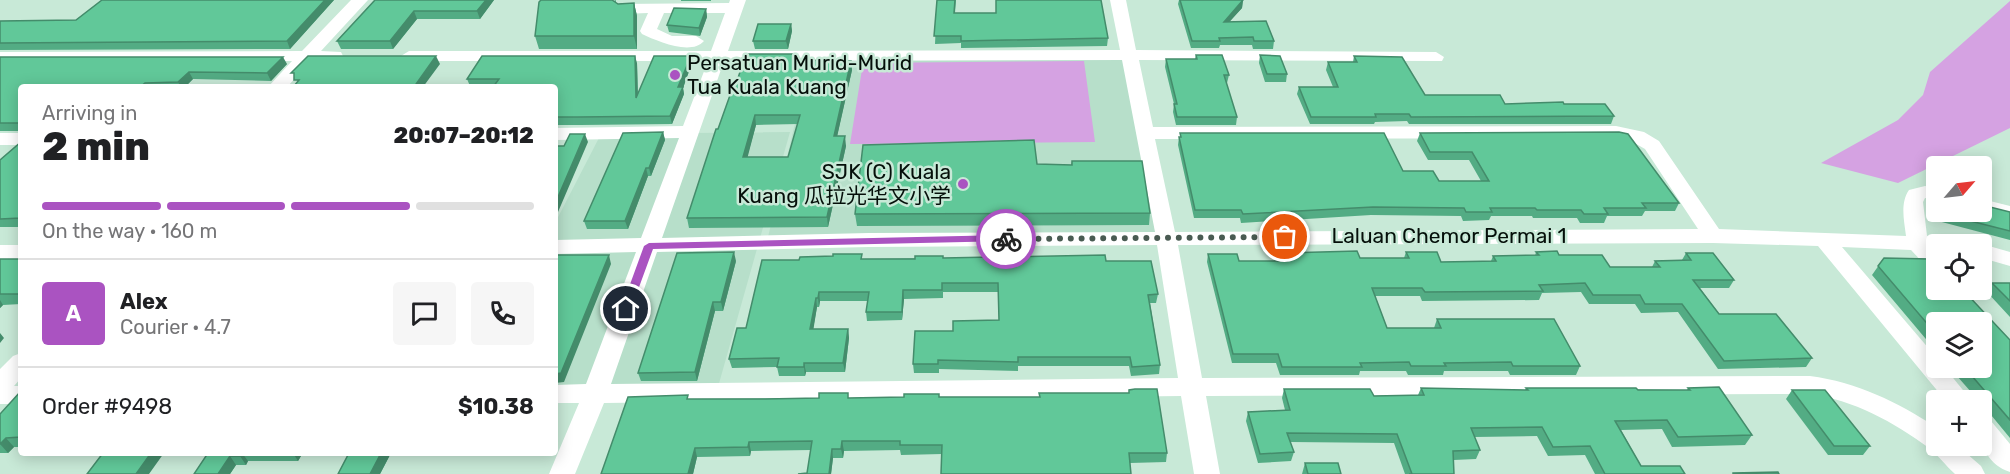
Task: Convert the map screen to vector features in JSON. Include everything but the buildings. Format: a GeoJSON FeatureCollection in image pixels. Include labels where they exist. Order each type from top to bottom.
{"type":"FeatureCollection","features":[{"type":"Feature","properties":{"kind":"street"},"geometry":{"type":"LineString","coordinates":[[280,84],[360,0]]}},
{"type":"Feature","properties":{"kind":"street"},"geometry":{"type":"LineString","coordinates":[[1118,0],[1131,54],[1144,133],[1166,237],[1207,474]]}},
{"type":"Feature","properties":{"kind":"street"},"geometry":{"type":"LineString","coordinates":[[562,474],[595,394],[688,132],[737,4],[621,9]]}},
{"type":"Feature","properties":{"kind":"street"},"geometry":{"type":"LineString","coordinates":[[667,6],[648,31],[669,41],[719,48]]}},
{"type":"Feature","properties":{"kind":"street"},"geometry":{"type":"LineString","coordinates":[[389,56],[719,48],[1436,57]]}},
{"type":"Feature","properties":{"kind":"street"},"geometry":{"type":"LineString","coordinates":[[0,57],[354,56]]}},
{"type":"Feature","properties":{"kind":"street"},"geometry":{"type":"LineString","coordinates":[[558,134],[688,132]]}},
{"type":"Feature","properties":{"kind":"street"},"geometry":{"type":"LineString","coordinates":[[1144,133],[1616,132],[1637,136],[1652,145],[1713,236]]}},
{"type":"Feature","properties":{"kind":"street"},"geometry":{"type":"LineString","coordinates":[[0,139],[18,139]]}},
{"type":"Feature","properties":{"kind":"street"},"geometry":{"type":"LineString","coordinates":[[1926,194],[1916,194],[1913,202],[1917,243],[1926,252]]}},
{"type":"Feature","properties":{"kind":"street"},"geometry":{"type":"LineString","coordinates":[[1992,208],[2010,212]]}},
{"type":"Feature","properties":{"kind":"street","name":"Laluan Chemor Permai 1"},"geometry":{"type":"LineString","coordinates":[[558,247],[869,240],[1166,237],[1713,236],[1926,243]]}},
{"type":"Feature","properties":{"kind":"street"},"geometry":{"type":"LineString","coordinates":[[1825,241],[1951,390]]}},
{"type":"Feature","properties":{"kind":"street"},"geometry":{"type":"LineString","coordinates":[[0,252],[18,252]]}},
{"type":"Feature","properties":{"kind":"street"},"geometry":{"type":"LineString","coordinates":[[1992,254],[2010,259]]}},
{"type":"Feature","properties":{"kind":"street"},"geometry":{"type":"LineString","coordinates":[[0,385],[18,365]]}},
{"type":"Feature","properties":{"kind":"street"},"geometry":{"type":"LineString","coordinates":[[558,394],[1191,387],[1824,386],[1884,408],[1926,434]]}},
{"type":"Feature","properties":{"kind":"street"},"geometry":{"type":"LineString","coordinates":[[0,395],[18,395]]}},
{"type":"Feature","properties":{"kind":"street"},"geometry":{"type":"LineString","coordinates":[[1992,440],[2010,462]]}},
{"type":"Feature","properties":{"kind":"street"},"geometry":{"type":"LineString","coordinates":[[1953,456],[1972,474]]}},
{"type":"Feature","properties":{"kind":"shaded area"},"geometry":{"type":"Polygon","coordinates":[[[2010,1],[2010,128],[1953,156],[1926,156],[1926,169],[1898,183],[1821,163],[1898,120],[1923,95],[1930,72],[2010,1]]]}},
{"type":"Feature","properties":{"kind":"shaded area","name":"SJK (C) Kuala Kuang 瓜拉光华文小学"},"geometry":{"type":"Polygon","coordinates":[[[811,56],[1123,57],[1156,235],[768,237],[811,56]]]}},
{"type":"Feature","properties":{"kind":"shaded area"},"geometry":{"type":"Polygon","coordinates":[[[1084,61],[1095,142],[850,144],[863,63],[1084,61]]]}},
{"type":"Feature","properties":{"kind":"shaded area"},"geometry":{"type":"Polygon","coordinates":[[[790,132],[718,387],[558,390],[558,217],[601,134],[790,132]]]}},
{"type":"Feature","properties":{"kind":"way so far"},"geometry":{"type":"LineString","coordinates":[[1006,239],[1285,237]]}},
{"type":"Feature","properties":{"kind":"place","name":"Persatuan Murid-Murid Tua Kuala Kuang"},"geometry":{"type":"Point","coordinates":[675,75]}},
{"type":"Feature","properties":{"kind":"place","name":"SJK (C) Kuala Kuang 瓜拉光华文小学"},"geometry":{"type":"Point","coordinates":[963,184]}},
{"type":"Feature","properties":{"kind":"route"},"geometry":{"type":"LineString","coordinates":[[626,309],[649,246],[1006,239]]}}]}
